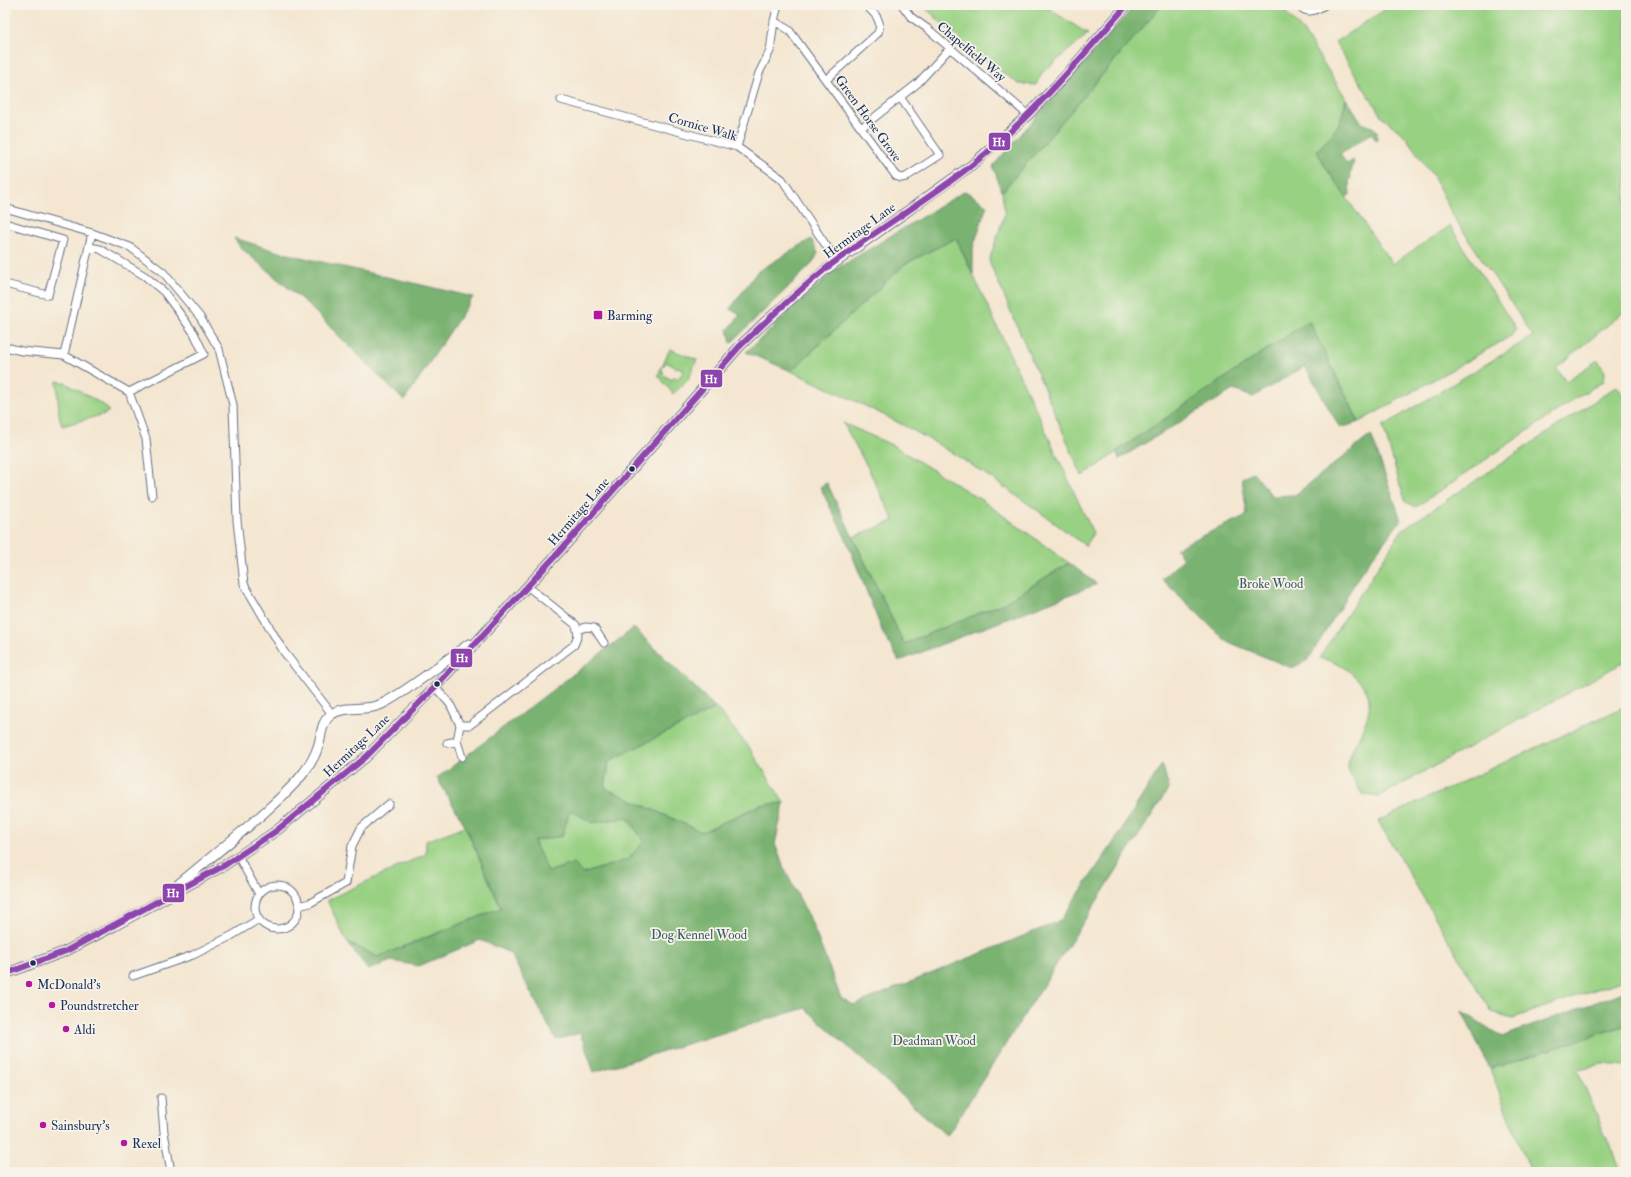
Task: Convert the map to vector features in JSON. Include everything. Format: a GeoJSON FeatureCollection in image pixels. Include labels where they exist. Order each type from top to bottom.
{"type":"FeatureCollection","features":[{"type":"Feature","properties":{"kind":"main road","name":"Hermitage Lane"},"geometry":{"type":"LineString","coordinates":[[5,974],[66,951],[158,902],[238,856],[276,831],[366,757],[487,630],[706,383],[764,322],[825,270],[972,165],[1028,115],[1065,76],[1127,5]]}},
{"type":"Feature","properties":{"kind":"main road"},"geometry":{"type":"LineString","coordinates":[[158,902],[248,827],[278,800],[304,773],[313,759],[319,745],[320,734],[324,722],[332,714],[346,710],[363,710],[380,705],[408,688],[487,630]]}},
{"type":"Feature","properties":{"kind":"street"},"geometry":{"type":"LineString","coordinates":[[737,147],[759,73],[770,51],[778,5]]}},
{"type":"Feature","properties":{"kind":"street"},"geometry":{"type":"LineString","coordinates":[[826,80],[878,33],[880,24],[877,16],[865,5]]}},
{"type":"Feature","properties":{"kind":"street","name":"Chapelfield Way"},"geometry":{"type":"LineString","coordinates":[[902,5],[911,17],[950,48],[1028,115]]}},
{"type":"Feature","properties":{"kind":"street"},"geometry":{"type":"LineString","coordinates":[[1298,5],[1306,11],[1312,12],[1325,5]]}},
{"type":"Feature","properties":{"kind":"street","name":"Green Horse Grove"},"geometry":{"type":"LineString","coordinates":[[774,22],[789,30],[896,176],[901,178],[906,177],[940,155],[900,97]]}},
{"type":"Feature","properties":{"kind":"street"},"geometry":{"type":"LineString","coordinates":[[861,128],[918,83],[950,48]]}},
{"type":"Feature","properties":{"kind":"street","name":"Cornice Walk"},"geometry":{"type":"LineString","coordinates":[[561,100],[737,147],[782,179],[837,262]]}},
{"type":"Feature","properties":{"kind":"street"},"geometry":{"type":"LineString","coordinates":[[5,208],[92,233],[130,247],[163,272],[200,317],[220,349],[233,405],[237,520],[244,584],[284,652],[332,714]]}},
{"type":"Feature","properties":{"kind":"street"},"geometry":{"type":"LineString","coordinates":[[5,223],[63,240],[48,295],[5,284]]}},
{"type":"Feature","properties":{"kind":"street"},"geometry":{"type":"LineString","coordinates":[[64,355],[92,233]]}},
{"type":"Feature","properties":{"kind":"street"},"geometry":{"type":"LineString","coordinates":[[89,247],[100,249],[145,276],[164,292],[194,333],[204,354],[129,392]]}},
{"type":"Feature","properties":{"kind":"street"},"geometry":{"type":"LineString","coordinates":[[5,347],[22,351],[64,355],[129,392],[146,439],[152,496]]}},
{"type":"Feature","properties":{"kind":"street"},"geometry":{"type":"LineString","coordinates":[[460,725],[467,726],[473,724],[574,645],[578,639],[578,630],[576,625],[527,586]]}},
{"type":"Feature","properties":{"kind":"street"},"geometry":{"type":"LineString","coordinates":[[578,630],[586,627],[594,628],[604,643]]}},
{"type":"Feature","properties":{"kind":"street"},"geometry":{"type":"LineString","coordinates":[[434,687],[450,704],[460,725],[457,741],[462,757]]}},
{"type":"Feature","properties":{"kind":"street"},"geometry":{"type":"LineString","coordinates":[[447,743],[457,741]]}},
{"type":"Feature","properties":{"kind":"street"},"geometry":{"type":"LineString","coordinates":[[299,906],[310,903],[346,883],[352,846],[361,828],[389,804]]}},
{"type":"Feature","properties":{"kind":"street"},"geometry":{"type":"LineString","coordinates":[[238,856],[259,894]]}},
{"type":"Feature","properties":{"kind":"street"},"geometry":{"type":"LineString","coordinates":[[270,886],[284,886],[294,893],[299,906],[295,919],[284,928],[270,928],[264,924],[259,920],[255,907],[259,894],[270,886]]}},
{"type":"Feature","properties":{"kind":"street"},"geometry":{"type":"LineString","coordinates":[[133,976],[193,954],[231,936],[259,920]]}},
{"type":"Feature","properties":{"kind":"street"},"geometry":{"type":"LineString","coordinates":[[161,1098],[164,1132],[171,1172]]}},
{"type":"Feature","properties":{"kind":"green space"},"geometry":{"type":"Polygon","coordinates":[[[922,5],[1013,5],[1048,8],[1088,34],[1042,73],[1036,85],[1019,84],[974,52],[922,5]]]}},
{"type":"Feature","properties":{"kind":"green space"},"geometry":{"type":"Polygon","coordinates":[[[1135,5],[1162,5],[1002,192],[993,166],[1135,5]]]}},
{"type":"Feature","properties":{"kind":"green space"},"geometry":{"type":"Polygon","coordinates":[[[1162,5],[1279,5],[1302,30],[1346,98],[1341,122],[1331,136],[1317,150],[1322,162],[1392,264],[1450,226],[1516,329],[1511,336],[1359,422],[1309,321],[1082,476],[989,261],[1005,213],[1002,192],[1162,5]]]}},
{"type":"Feature","properties":{"kind":"green space"},"geometry":{"type":"Polygon","coordinates":[[[1392,5],[1626,5],[1626,310],[1556,368],[1566,381],[1598,360],[1605,372],[1604,381],[1579,396],[1416,507],[1406,502],[1383,426],[1533,336],[1452,214],[1435,179],[1405,136],[1382,117],[1335,42],[1392,5]]]}},
{"type":"Feature","properties":{"kind":"green space"},"geometry":{"type":"Polygon","coordinates":[[[1346,98],[1362,123],[1374,128],[1377,132],[1377,139],[1376,141],[1372,133],[1340,154],[1347,164],[1353,160],[1354,163],[1351,168],[1351,178],[1349,180],[1350,195],[1346,197],[1322,162],[1317,150],[1337,127],[1346,98]]]}},
{"type":"Feature","properties":{"kind":"green space"},"geometry":{"type":"Polygon","coordinates":[[[965,191],[987,205],[973,248],[973,274],[956,238],[905,264],[791,371],[746,352],[836,269],[965,191]]]}},
{"type":"Feature","properties":{"kind":"green space"},"geometry":{"type":"Polygon","coordinates":[[[234,238],[279,252],[473,297],[404,401],[306,303],[241,248],[234,238]]]}},
{"type":"Feature","properties":{"kind":"green space"},"geometry":{"type":"Polygon","coordinates":[[[956,238],[1093,533],[1086,546],[1004,487],[934,442],[874,410],[791,371],[905,264],[956,238]]]}},
{"type":"Feature","properties":{"kind":"green space"},"geometry":{"type":"Polygon","coordinates":[[[811,239],[818,253],[813,263],[731,343],[728,330],[740,315],[730,309],[757,272],[811,239]]]}},
{"type":"Feature","properties":{"kind":"green space"},"geometry":{"type":"Polygon","coordinates":[[[1309,321],[1359,422],[1340,428],[1305,366],[1253,397],[1233,390],[1119,459],[1117,451],[1309,321]]]}},
{"type":"Feature","properties":{"kind":"green space"},"geometry":{"type":"Polygon","coordinates":[[[670,349],[697,360],[688,380],[673,394],[658,375],[670,349]],[[666,362],[661,370],[664,372],[662,374],[672,380],[674,376],[678,379],[684,370],[678,367],[677,368],[666,362]]]}},
{"type":"Feature","properties":{"kind":"green space"},"geometry":{"type":"Polygon","coordinates":[[[57,381],[66,383],[105,406],[109,411],[105,414],[62,426],[59,415],[57,381]]]}},
{"type":"Feature","properties":{"kind":"green space"},"geometry":{"type":"Polygon","coordinates":[[[1617,386],[1626,400],[1626,661],[1378,797],[1362,794],[1350,774],[1348,764],[1368,715],[1369,698],[1366,690],[1360,682],[1346,669],[1331,661],[1319,658],[1402,530],[1617,386]]]}},
{"type":"Feature","properties":{"kind":"green space"},"geometry":{"type":"Polygon","coordinates":[[[843,423],[894,446],[983,501],[1069,563],[1004,603],[904,644],[853,537],[894,521],[867,466],[843,423]]]}},
{"type":"Feature","properties":{"kind":"green space","name":"Broke Wood"},"geometry":{"type":"Polygon","coordinates":[[[1371,435],[1401,520],[1364,568],[1308,660],[1292,668],[1226,641],[1162,579],[1183,559],[1176,548],[1247,515],[1242,478],[1253,472],[1272,496],[1295,495],[1371,435]]]}},
{"type":"Feature","properties":{"kind":"green space"},"geometry":{"type":"Polygon","coordinates":[[[827,483],[904,644],[1004,603],[1069,563],[1097,584],[899,661],[883,633],[846,539],[820,487],[827,483]]]}},
{"type":"Feature","properties":{"kind":"green space","name":"Dog Kennel Wood"},"geometry":{"type":"Polygon","coordinates":[[[634,628],[716,708],[609,761],[605,788],[702,832],[760,805],[784,803],[775,844],[784,868],[811,921],[841,998],[854,1005],[1060,921],[1112,845],[1162,764],[1169,788],[947,1136],[805,1008],[594,1072],[580,1033],[556,1040],[510,953],[480,940],[419,966],[391,961],[368,970],[347,942],[378,957],[501,908],[466,827],[437,778],[634,628]],[[570,810],[562,836],[534,841],[548,872],[574,863],[582,874],[629,859],[644,841],[627,817],[593,823],[570,810]]]}},
{"type":"Feature","properties":{"kind":"green space"},"geometry":{"type":"Polygon","coordinates":[[[1626,706],[1626,979],[1513,1018],[1491,1012],[1378,821],[1626,706]]]}},
{"type":"Feature","properties":{"kind":"green space"},"geometry":{"type":"Polygon","coordinates":[[[716,708],[749,747],[784,803],[760,805],[702,832],[605,788],[609,761],[716,708]]]}},
{"type":"Feature","properties":{"kind":"green space"},"geometry":{"type":"Polygon","coordinates":[[[570,810],[593,823],[627,817],[644,841],[629,859],[582,874],[574,863],[548,872],[534,841],[562,836],[570,810]]]}},
{"type":"Feature","properties":{"kind":"green space"},"geometry":{"type":"Polygon","coordinates":[[[465,826],[501,908],[377,957],[347,942],[327,900],[426,854],[426,841],[465,826]]]}},
{"type":"Feature","properties":{"kind":"green space"},"geometry":{"type":"Polygon","coordinates":[[[1626,991],[1626,1025],[1490,1069],[1462,1011],[1502,1037],[1626,991]]]}},
{"type":"Feature","properties":{"kind":"green space"},"geometry":{"type":"Polygon","coordinates":[[[1626,1025],[1626,1066],[1602,1064],[1577,1069],[1621,1172],[1530,1172],[1490,1069],[1626,1025]]]}},
{"type":"Feature","properties":{"kind":"transit line","name":"H1"},"geometry":{"type":"LineString","coordinates":[[5,974],[66,951],[225,865],[276,831],[366,757],[435,687],[559,552],[739,347],[802,288],[824,270],[860,243],[954,179],[993,147],[1053,89],[1127,5]]}},
{"type":"Feature","properties":{"kind":"place","name":"Barming"},"geometry":{"type":"Point","coordinates":[598,315]}},
{"type":"Feature","properties":{"kind":"place","name":"McDonald's"},"geometry":{"type":"Point","coordinates":[29,984]}},
{"type":"Feature","properties":{"kind":"place","name":"Poundstretcher"},"geometry":{"type":"Point","coordinates":[52,1005]}},
{"type":"Feature","properties":{"kind":"place","name":"Aldi"},"geometry":{"type":"Point","coordinates":[66,1029]}},
{"type":"Feature","properties":{"kind":"place","name":"Sainsbury's"},"geometry":{"type":"Point","coordinates":[43,1125]}},
{"type":"Feature","properties":{"kind":"place","name":"Rexel"},"geometry":{"type":"Point","coordinates":[124,1143]}},
{"type":"Feature","properties":{"kind":"park label","name":"Deadman Wood"},"geometry":{"type":"Point","coordinates":[934,1040]}}]}
